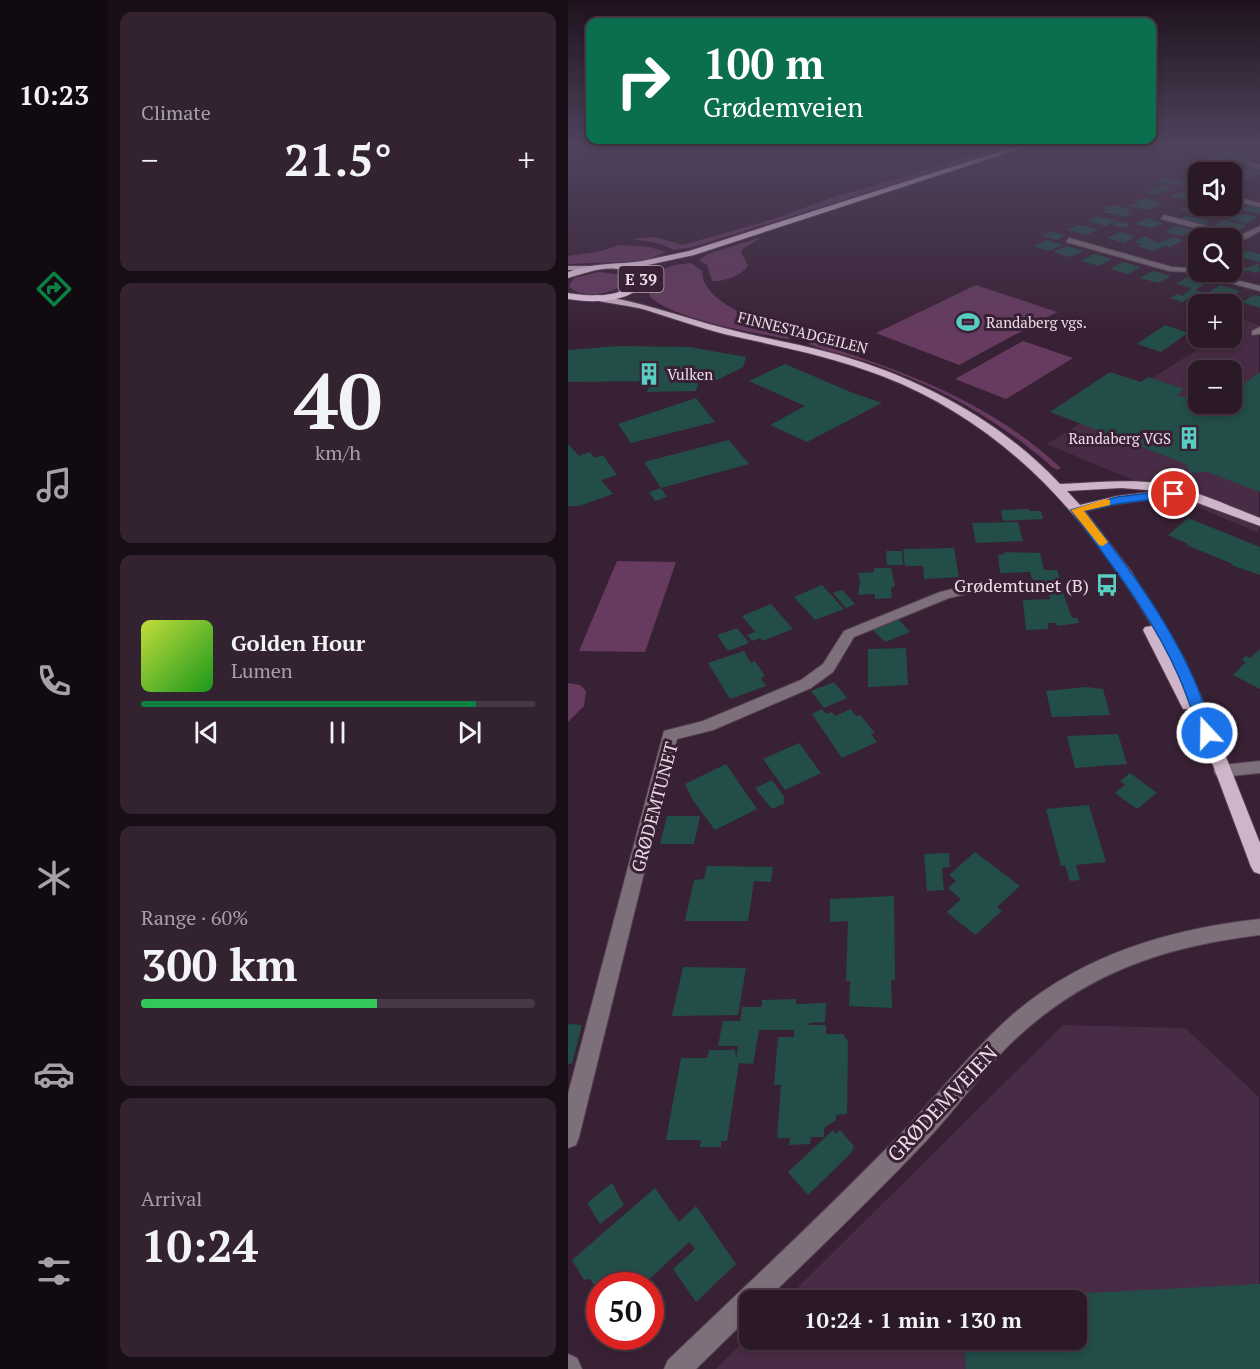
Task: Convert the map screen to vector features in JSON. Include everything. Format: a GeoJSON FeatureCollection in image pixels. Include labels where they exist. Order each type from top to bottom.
{"type":"FeatureCollection","features":[{"type":"Feature","properties":{"kind":"highway","name":"E 39"},"geometry":{"type":"LineString","coordinates":[[568,298],[591,299],[625,292],[657,267],[691,253],[829,209]]}},
{"type":"Feature","properties":{"kind":"highway","name":"E 39"},"geometry":{"type":"LineString","coordinates":[[568,275],[592,268],[642,264],[691,253]]}},
{"type":"Feature","properties":{"kind":"highway","name":"E 39"},"geometry":{"type":"LineString","coordinates":[[612,267],[635,271],[639,281]]}},
{"type":"Feature","properties":{"kind":"main road"},"geometry":{"type":"LineString","coordinates":[[568,268],[592,268]]}},
{"type":"Feature","properties":{"kind":"main road"},"geometry":{"type":"LineString","coordinates":[[639,281],[642,299],[656,310]]}},
{"type":"Feature","properties":{"kind":"main road","name":"FINNESTADGEILEN"},"geometry":{"type":"LineString","coordinates":[[591,299],[620,301],[717,329],[839,357],[930,393],[979,421],[1009,442],[1059,488],[1076,510],[1146,621],[1222,771],[1260,867]]}},
{"type":"Feature","properties":{"kind":"main road"},"geometry":{"type":"LineString","coordinates":[[1059,488],[1145,486],[1184,494],[1260,522]]}},
{"type":"Feature","properties":{"kind":"main road"},"geometry":{"type":"LineString","coordinates":[[1076,510],[1139,497],[1184,494]]}},
{"type":"Feature","properties":{"kind":"street"},"geometry":{"type":"LineString","coordinates":[[1164,217],[1205,228]]}},
{"type":"Feature","properties":{"kind":"street"},"geometry":{"type":"LineString","coordinates":[[1242,238],[1260,228]]}},
{"type":"Feature","properties":{"kind":"street"},"geometry":{"type":"LineString","coordinates":[[1069,240],[1172,269],[1188,270]]}},
{"type":"Feature","properties":{"kind":"street"},"geometry":{"type":"LineString","coordinates":[[1231,282],[1260,290]]}},
{"type":"Feature","properties":{"kind":"street","name":"GRØDEMTUNET"},"geometry":{"type":"LineString","coordinates":[[568,1137],[670,735],[708,726],[806,684],[828,668],[850,634],[945,595],[970,589]]}},
{"type":"Feature","properties":{"kind":"street"},"geometry":{"type":"LineString","coordinates":[[1222,771],[1260,767]]}},
{"type":"Feature","properties":{"kind":"street","name":"GRØDEMVEIEN"},"geometry":{"type":"LineString","coordinates":[[677,1369],[912,1139],[1000,1040],[1039,1005],[1105,964],[1136,951],[1194,935],[1260,927]]}},
{"type":"Feature","properties":{"kind":"shaded area"},"geometry":{"type":"Polygon","coordinates":[[[802,209],[815,209],[693,247],[674,250],[659,243],[631,239],[655,237],[683,245],[802,209]]]}},
{"type":"Feature","properties":{"kind":"shaded area"},"geometry":{"type":"Polygon","coordinates":[[[762,237],[741,252],[748,266],[732,278],[712,281],[707,265],[699,260],[708,254],[762,237]]]}},
{"type":"Feature","properties":{"kind":"shaded area"},"geometry":{"type":"Polygon","coordinates":[[[620,245],[649,247],[666,252],[643,261],[568,264],[568,256],[597,252],[620,245]]]}},
{"type":"Feature","properties":{"kind":"shaded area"},"geometry":{"type":"Polygon","coordinates":[[[691,263],[702,271],[705,283],[725,304],[795,338],[787,339],[754,333],[695,319],[662,305],[650,297],[648,288],[656,272],[674,265],[691,263]]]}},
{"type":"Feature","properties":{"kind":"shaded area"},"geometry":{"type":"Polygon","coordinates":[[[599,272],[623,275],[627,281],[615,290],[598,294],[581,293],[569,286],[574,278],[599,272]]]}},
{"type":"Feature","properties":{"kind":"shaded area","name":"Randaberg vgs."},"geometry":{"type":"Polygon","coordinates":[[[976,285],[1057,312],[959,365],[876,333],[976,285]]]}},
{"type":"Feature","properties":{"kind":"shaded area"},"geometry":{"type":"Polygon","coordinates":[[[1242,321],[1259,325],[1259,533],[1047,444],[1200,348],[1242,348],[1242,321]]]}},
{"type":"Feature","properties":{"kind":"shaded area"},"geometry":{"type":"Polygon","coordinates":[[[1023,341],[1073,358],[1006,399],[955,379],[1023,341]]]}},
{"type":"Feature","properties":{"kind":"shaded area"},"geometry":{"type":"Polygon","coordinates":[[[812,342],[879,364],[944,391],[1005,424],[1061,468],[1057,470],[1011,434],[945,394],[874,364],[808,344],[812,342]]]}},
{"type":"Feature","properties":{"kind":"shaded area"},"geometry":{"type":"Polygon","coordinates":[[[617,561],[676,562],[645,652],[579,651],[617,561]]]}},
{"type":"Feature","properties":{"kind":"shaded area"},"geometry":{"type":"Polygon","coordinates":[[[568,683],[580,685],[586,691],[584,706],[568,722],[568,683]]]}},
{"type":"Feature","properties":{"kind":"shaded area"},"geometry":{"type":"Polygon","coordinates":[[[1063,1025],[1185,1028],[1259,1097],[1259,1369],[716,1369],[739,1346],[739,1350],[1087,1350],[1087,1290],[795,1290],[1063,1025]]]}},
{"type":"Feature","properties":{"kind":"building"},"geometry":{"type":"Polygon","coordinates":[[[1106,209],[1131,209],[1127,211],[1133,212],[1123,217],[1104,212],[1109,210],[1106,209]]]}},
{"type":"Feature","properties":{"kind":"building"},"geometry":{"type":"Polygon","coordinates":[[[1242,209],[1260,209],[1260,214],[1242,210],[1242,209]]]}},
{"type":"Feature","properties":{"kind":"building"},"geometry":{"type":"Polygon","coordinates":[[[1244,214],[1257,217],[1247,224],[1222,217],[1244,214]]]}},
{"type":"Feature","properties":{"kind":"building"},"geometry":{"type":"Polygon","coordinates":[[[1097,216],[1131,224],[1123,228],[1112,225],[1117,222],[1105,226],[1087,221],[1097,216]]]}},
{"type":"Feature","properties":{"kind":"building"},"geometry":{"type":"Polygon","coordinates":[[[1186,216],[1210,220],[1206,222],[1210,223],[1205,225],[1180,219],[1186,216]]]}},
{"type":"Feature","properties":{"kind":"building"},"geometry":{"type":"Polygon","coordinates":[[[1147,218],[1163,223],[1152,228],[1135,224],[1147,218]]]}},
{"type":"Feature","properties":{"kind":"building"},"geometry":{"type":"Polygon","coordinates":[[[1224,220],[1247,226],[1228,228],[1215,225],[1224,220]]]}},
{"type":"Feature","properties":{"kind":"building"},"geometry":{"type":"Polygon","coordinates":[[[1078,225],[1097,230],[1087,235],[1067,230],[1078,225]]]}},
{"type":"Feature","properties":{"kind":"building"},"geometry":{"type":"Polygon","coordinates":[[[1176,226],[1188,229],[1188,233],[1182,236],[1164,232],[1176,226]]]}},
{"type":"Feature","properties":{"kind":"building"},"geometry":{"type":"Polygon","coordinates":[[[1051,231],[1066,235],[1057,240],[1042,236],[1051,231]]]}},
{"type":"Feature","properties":{"kind":"building"},"geometry":{"type":"Polygon","coordinates":[[[1120,232],[1136,236],[1124,243],[1107,238],[1120,232]]]}},
{"type":"Feature","properties":{"kind":"building"},"geometry":{"type":"Polygon","coordinates":[[[1145,236],[1159,243],[1173,237],[1184,240],[1154,251],[1137,246],[1142,244],[1134,242],[1145,236]]]}},
{"type":"Feature","properties":{"kind":"building"},"geometry":{"type":"Polygon","coordinates":[[[1047,240],[1063,245],[1049,251],[1033,246],[1047,240]]]}},
{"type":"Feature","properties":{"kind":"building"},"geometry":{"type":"Polygon","coordinates":[[[1067,246],[1084,251],[1070,257],[1053,252],[1067,246]]]}},
{"type":"Feature","properties":{"kind":"building"},"geometry":{"type":"Polygon","coordinates":[[[1247,251],[1260,254],[1260,262],[1242,258],[1242,254],[1247,251]]]}},
{"type":"Feature","properties":{"kind":"building"},"geometry":{"type":"Polygon","coordinates":[[[1094,254],[1112,259],[1099,266],[1081,261],[1094,254]]]}},
{"type":"Feature","properties":{"kind":"building"},"geometry":{"type":"Polygon","coordinates":[[[1123,262],[1141,267],[1128,274],[1110,269],[1123,262]]]}},
{"type":"Feature","properties":{"kind":"building"},"geometry":{"type":"Polygon","coordinates":[[[1258,263],[1260,271],[1256,273],[1247,270],[1242,273],[1242,267],[1248,268],[1258,263]]]}},
{"type":"Feature","properties":{"kind":"building"},"geometry":{"type":"Polygon","coordinates":[[[1153,271],[1171,276],[1158,283],[1140,278],[1153,271]]]}},
{"type":"Feature","properties":{"kind":"building"},"geometry":{"type":"Polygon","coordinates":[[[1188,277],[1188,282],[1208,282],[1195,290],[1201,292],[1188,294],[1188,299],[1182,302],[1170,298],[1177,294],[1182,296],[1192,288],[1176,284],[1188,277]]]}},
{"type":"Feature","properties":{"kind":"building"},"geometry":{"type":"Polygon","coordinates":[[[1220,285],[1240,291],[1236,294],[1208,293],[1220,285]]]}},
{"type":"Feature","properties":{"kind":"building"},"geometry":{"type":"Polygon","coordinates":[[[1254,295],[1260,296],[1260,308],[1242,302],[1254,295]]]}},
{"type":"Feature","properties":{"kind":"building"},"geometry":{"type":"Polygon","coordinates":[[[1165,325],[1188,333],[1161,352],[1137,344],[1165,325]]]}},
{"type":"Feature","properties":{"kind":"building","name":"Vulken"},"geometry":{"type":"Polygon","coordinates":[[[618,346],[690,347],[746,357],[743,367],[715,381],[699,381],[696,391],[647,392],[651,381],[568,382],[568,350],[618,346]]]}},
{"type":"Feature","properties":{"kind":"building"},"geometry":{"type":"Polygon","coordinates":[[[785,364],[882,403],[807,442],[770,425],[805,406],[749,381],[785,364]]]}},
{"type":"Feature","properties":{"kind":"building","name":"Randaberg VGS"},"geometry":{"type":"Polygon","coordinates":[[[1110,372],[1141,382],[1148,377],[1184,389],[1177,395],[1188,399],[1188,414],[1242,414],[1242,386],[1260,372],[1260,492],[1207,472],[1190,473],[1186,464],[1050,412],[1110,372]]]}},
{"type":"Feature","properties":{"kind":"building"},"geometry":{"type":"Polygon","coordinates":[[[696,398],[715,422],[631,443],[618,424],[696,398]]]}},
{"type":"Feature","properties":{"kind":"building"},"geometry":{"type":"Polygon","coordinates":[[[729,440],[749,464],[661,488],[644,462],[729,440]]]}},
{"type":"Feature","properties":{"kind":"building"},"geometry":{"type":"Polygon","coordinates":[[[568,444],[579,456],[590,452],[595,458],[603,455],[617,475],[601,480],[613,494],[579,506],[568,506],[568,444]]]}},
{"type":"Feature","properties":{"kind":"building"},"geometry":{"type":"Polygon","coordinates":[[[661,488],[667,497],[655,501],[649,492],[661,488]]]}},
{"type":"Feature","properties":{"kind":"building"},"geometry":{"type":"Polygon","coordinates":[[[1029,509],[1029,511],[1041,511],[1043,519],[1003,521],[1001,510],[1029,509]]]}},
{"type":"Feature","properties":{"kind":"building"},"geometry":{"type":"Polygon","coordinates":[[[1188,518],[1260,547],[1260,575],[1231,565],[1233,564],[1168,535],[1188,518]]]}},
{"type":"Feature","properties":{"kind":"building"},"geometry":{"type":"Polygon","coordinates":[[[1018,522],[1023,541],[976,543],[972,523],[1018,522]]]}},
{"type":"Feature","properties":{"kind":"building"},"geometry":{"type":"Polygon","coordinates":[[[954,548],[959,577],[924,579],[923,566],[905,566],[903,549],[954,548]]]}},
{"type":"Feature","properties":{"kind":"building"},"geometry":{"type":"Polygon","coordinates":[[[886,551],[902,551],[903,565],[887,565],[886,551]]]}},
{"type":"Feature","properties":{"kind":"building"},"geometry":{"type":"Polygon","coordinates":[[[1004,552],[1040,553],[1044,570],[1057,570],[1061,583],[1034,584],[1030,572],[1000,573],[998,555],[1005,554],[1004,552]]]}},
{"type":"Feature","properties":{"kind":"building"},"geometry":{"type":"Polygon","coordinates":[[[874,568],[891,568],[895,586],[891,588],[892,598],[875,599],[875,594],[858,595],[860,581],[858,573],[874,572],[874,568]]]}},
{"type":"Feature","properties":{"kind":"building"},"geometry":{"type":"Polygon","coordinates":[[[822,585],[844,609],[815,620],[794,597],[822,585]]]}},
{"type":"Feature","properties":{"kind":"building"},"geometry":{"type":"Polygon","coordinates":[[[842,590],[855,604],[846,608],[833,593],[842,590]]]}},
{"type":"Feature","properties":{"kind":"building"},"geometry":{"type":"Polygon","coordinates":[[[1048,593],[1063,593],[1072,618],[1077,618],[1079,623],[1057,626],[1056,623],[1047,623],[1049,629],[1026,630],[1023,600],[1050,599],[1048,593]]]}},
{"type":"Feature","properties":{"kind":"building"},"geometry":{"type":"Polygon","coordinates":[[[771,604],[793,629],[762,641],[760,638],[752,641],[747,635],[755,632],[742,616],[771,604]]]}},
{"type":"Feature","properties":{"kind":"building"},"geometry":{"type":"Polygon","coordinates":[[[898,619],[910,632],[885,642],[873,630],[898,619]]]}},
{"type":"Feature","properties":{"kind":"building"},"geometry":{"type":"Polygon","coordinates":[[[737,628],[749,643],[728,651],[717,635],[737,628]]]}},
{"type":"Feature","properties":{"kind":"building"},"geometry":{"type":"Polygon","coordinates":[[[906,648],[908,685],[868,687],[868,649],[906,648]]]}},
{"type":"Feature","properties":{"kind":"building"},"geometry":{"type":"Polygon","coordinates":[[[1260,649],[1260,689],[1233,675],[1246,662],[1242,660],[1246,656],[1250,658],[1260,649]]]}},
{"type":"Feature","properties":{"kind":"building"},"geometry":{"type":"Polygon","coordinates":[[[744,651],[751,663],[755,661],[765,676],[761,678],[766,686],[730,699],[708,663],[744,651]]]}},
{"type":"Feature","properties":{"kind":"building"},"geometry":{"type":"Polygon","coordinates":[[[834,682],[847,698],[824,708],[811,691],[834,682]]]}},
{"type":"Feature","properties":{"kind":"building"},"geometry":{"type":"Polygon","coordinates":[[[1086,687],[1103,689],[1110,715],[1052,717],[1046,691],[1086,687]]]}},
{"type":"Feature","properties":{"kind":"building"},"geometry":{"type":"Polygon","coordinates":[[[822,709],[826,714],[832,712],[835,716],[851,709],[856,716],[860,715],[875,733],[871,734],[877,742],[842,758],[812,714],[822,709]]]}},
{"type":"Feature","properties":{"kind":"building"},"geometry":{"type":"Polygon","coordinates":[[[1118,734],[1127,764],[1075,768],[1067,736],[1118,734]]]}},
{"type":"Feature","properties":{"kind":"building"},"geometry":{"type":"Polygon","coordinates":[[[799,743],[821,773],[785,790],[763,759],[799,743]]]}},
{"type":"Feature","properties":{"kind":"building"},"geometry":{"type":"Polygon","coordinates":[[[726,764],[757,809],[715,830],[692,799],[685,784],[726,764]]]}},
{"type":"Feature","properties":{"kind":"building"},"geometry":{"type":"Polygon","coordinates":[[[1130,773],[1157,793],[1137,809],[1115,793],[1125,785],[1120,781],[1130,773]]]}},
{"type":"Feature","properties":{"kind":"building"},"geometry":{"type":"Polygon","coordinates":[[[772,780],[785,798],[783,800],[785,803],[772,809],[755,788],[772,780]]]}},
{"type":"Feature","properties":{"kind":"building"},"geometry":{"type":"Polygon","coordinates":[[[1089,805],[1106,862],[1076,865],[1080,880],[1070,881],[1065,865],[1061,866],[1046,809],[1089,805]]]}},
{"type":"Feature","properties":{"kind":"building"},"geometry":{"type":"Polygon","coordinates":[[[667,816],[700,816],[694,844],[660,844],[667,816]]]}},
{"type":"Feature","properties":{"kind":"building"},"geometry":{"type":"Polygon","coordinates":[[[975,852],[1020,886],[997,907],[1002,911],[975,935],[947,912],[961,899],[948,888],[956,881],[949,875],[975,852]]]}},
{"type":"Feature","properties":{"kind":"building"},"geometry":{"type":"Polygon","coordinates":[[[949,853],[950,867],[942,868],[944,890],[927,891],[924,854],[949,853]]]}},
{"type":"Feature","properties":{"kind":"building"},"geometry":{"type":"Polygon","coordinates":[[[707,866],[773,867],[771,882],[754,881],[748,921],[685,921],[694,880],[704,879],[707,866]]]}},
{"type":"Feature","properties":{"kind":"building"},"geometry":{"type":"Polygon","coordinates":[[[894,896],[895,980],[891,980],[892,1008],[849,1006],[850,981],[846,981],[848,921],[830,922],[830,899],[894,896]]]}},
{"type":"Feature","properties":{"kind":"building"},"geometry":{"type":"Polygon","coordinates":[[[683,967],[746,968],[738,1015],[672,1016],[683,967]]]}},
{"type":"Feature","properties":{"kind":"building"},"geometry":{"type":"Polygon","coordinates":[[[796,999],[796,1004],[826,1003],[825,1022],[809,1023],[809,1025],[826,1025],[826,1034],[843,1034],[848,1042],[847,1114],[836,1115],[836,1120],[824,1128],[824,1137],[811,1137],[810,1144],[789,1145],[790,1138],[777,1138],[781,1085],[774,1085],[778,1037],[794,1037],[794,1030],[759,1030],[753,1064],[739,1063],[727,1141],[721,1141],[721,1147],[700,1147],[701,1140],[666,1140],[681,1058],[707,1058],[709,1050],[735,1050],[736,1059],[738,1046],[718,1046],[723,1021],[740,1021],[742,1007],[762,1007],[762,1000],[796,999]]]}},
{"type":"Feature","properties":{"kind":"building"},"geometry":{"type":"Polygon","coordinates":[[[568,1024],[582,1025],[572,1064],[568,1064],[568,1024]]]}},
{"type":"Feature","properties":{"kind":"building"},"geometry":{"type":"Polygon","coordinates":[[[833,1130],[836,1134],[840,1130],[854,1146],[852,1152],[808,1195],[788,1172],[833,1130]]]}},
{"type":"Feature","properties":{"kind":"building"},"geometry":{"type":"Polygon","coordinates":[[[612,1183],[624,1205],[600,1224],[587,1203],[612,1183]]]}},
{"type":"Feature","properties":{"kind":"building"},"geometry":{"type":"Polygon","coordinates":[[[655,1188],[679,1222],[696,1206],[736,1264],[696,1302],[673,1269],[695,1249],[689,1242],[657,1272],[586,1272],[586,1280],[584,1280],[572,1260],[655,1188]]]}},
{"type":"Feature","properties":{"kind":"building"},"geometry":{"type":"Polygon","coordinates":[[[1260,1284],[1260,1369],[966,1369],[965,1350],[1087,1350],[1087,1293],[1260,1284]]]}},
{"type":"Feature","properties":{"kind":"slow traffic"},"geometry":{"type":"LineString","coordinates":[[1103,542],[1076,510],[1106,503]]}},
{"type":"Feature","properties":{"kind":"place","name":"Randaberg vgs."},"geometry":{"type":"Point","coordinates":[968,322]}},
{"type":"Feature","properties":{"kind":"place","name":"Vulken"},"geometry":{"type":"Point","coordinates":[649,374]}},
{"type":"Feature","properties":{"kind":"place","name":"Randaberg VGS"},"geometry":{"type":"Point","coordinates":[1189,438]}},
{"type":"Feature","properties":{"kind":"place","name":"Grødemtunet (B)"},"geometry":{"type":"Point","coordinates":[1107,585]}},
{"type":"Feature","properties":{"kind":"route"},"geometry":{"type":"LineString","coordinates":[[1174,494],[1117,500],[1076,510],[1109,551],[1159,626],[1186,676],[1207,733]]}}]}
